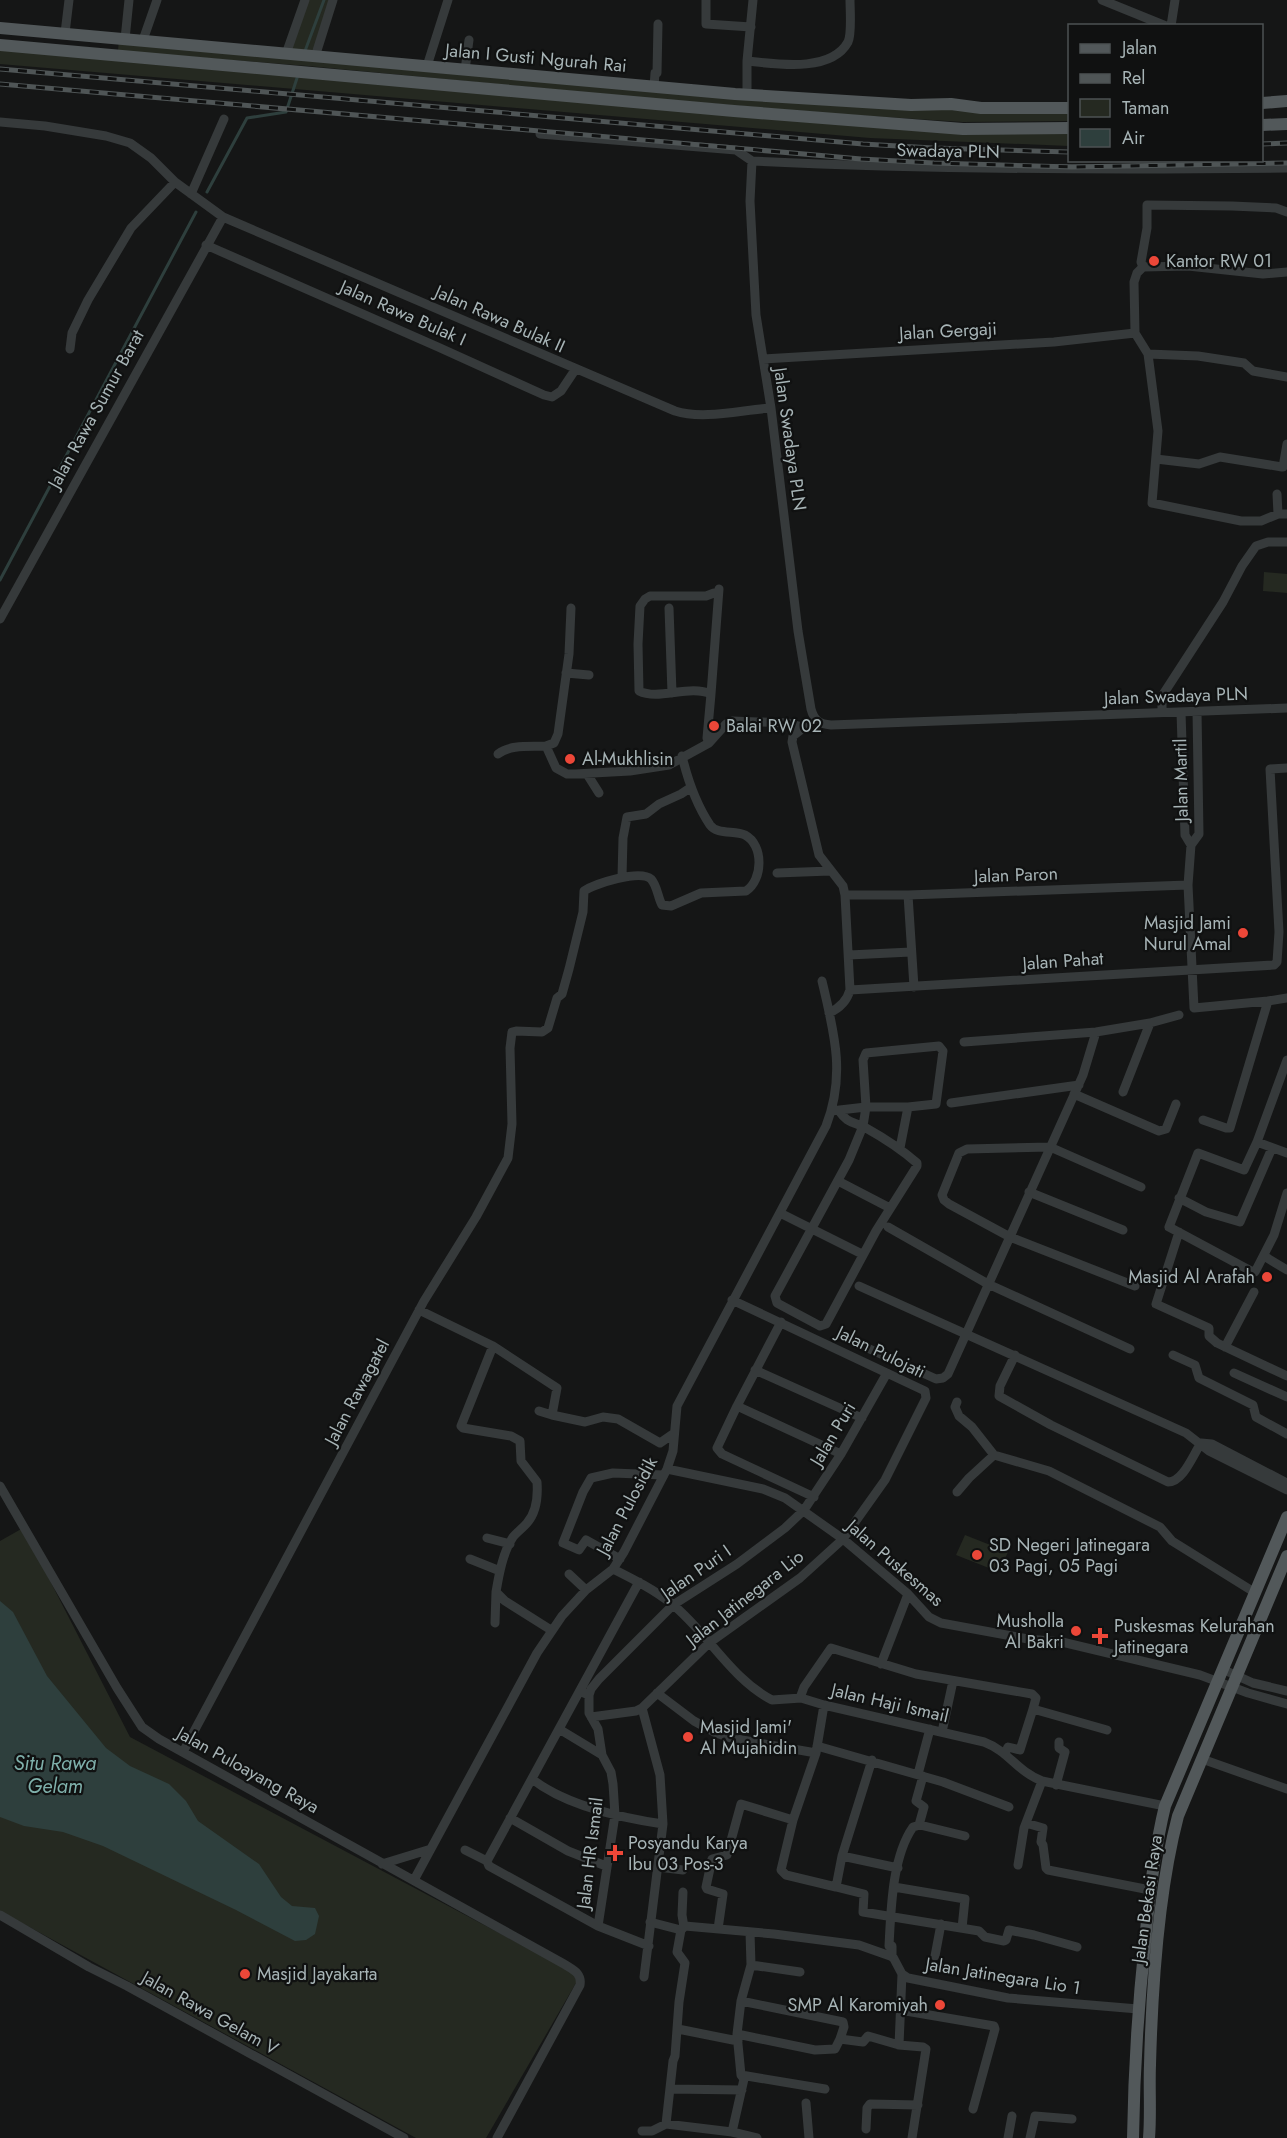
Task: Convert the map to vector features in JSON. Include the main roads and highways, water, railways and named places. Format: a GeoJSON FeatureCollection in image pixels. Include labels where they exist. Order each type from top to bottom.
{"type":"FeatureCollection","features":[{"type":"Feature","properties":{"kind":"main road","name":"Jalan I Gusti Ngurah Rai"},"geometry":{"type":"LineString","coordinates":[[0,28],[747,94],[911,105],[1068,108]]}},
{"type":"Feature","properties":{"kind":"main road","name":"Jalan I Gusti Ngurah Rai"},"geometry":{"type":"LineString","coordinates":[[0,45],[963,129],[1068,128]]}},
{"type":"Feature","properties":{"kind":"main road"},"geometry":{"type":"LineString","coordinates":[[785,114],[788,97]]}},
{"type":"Feature","properties":{"kind":"main road"},"geometry":{"type":"LineString","coordinates":[[1263,103],[1287,101]]}},
{"type":"Feature","properties":{"kind":"main road"},"geometry":{"type":"LineString","coordinates":[[1263,125],[1287,124]]}},
{"type":"Feature","properties":{"kind":"main road","name":"Jalan Bekasi Raya"},"geometry":{"type":"LineString","coordinates":[[1133,2138],[1138,2009],[1150,1890],[1156,1846],[1165,1806],[1287,1517]]}},
{"type":"Feature","properties":{"kind":"main road","name":"Jalan Bekasi Raya"},"geometry":{"type":"LineString","coordinates":[[1149,2138],[1151,2031],[1166,1881],[1178,1816],[1287,1556]]}},
{"type":"Feature","properties":{"kind":"water","name":"Situ Rawa Gelam"},"geometry":{"type":"Polygon","coordinates":[[[0,1601],[13,1612],[47,1676],[106,1748],[130,1766],[169,1784],[186,1801],[198,1821],[259,1864],[281,1897],[292,1906],[315,1908],[319,1916],[315,1934],[306,1940],[295,1941],[103,1846],[63,1832],[24,1826],[0,1817],[0,1601]]]}},
{"type":"Feature","properties":{"kind":"waterway"},"geometry":{"type":"LineString","coordinates":[[305,51],[324,0]]}},
{"type":"Feature","properties":{"kind":"waterway"},"geometry":{"type":"LineString","coordinates":[[207,192],[247,118],[286,112],[298,75]]}},
{"type":"Feature","properties":{"kind":"waterway"},"geometry":{"type":"LineString","coordinates":[[0,580],[196,212]]}},
{"type":"Feature","properties":{"kind":"railway"},"geometry":{"type":"LineString","coordinates":[[0,69],[863,144],[1068,152]]}},
{"type":"Feature","properties":{"kind":"railway"},"geometry":{"type":"LineString","coordinates":[[0,84],[861,159],[1072,167],[1287,163]]}},
{"type":"Feature","properties":{"kind":"railway"},"geometry":{"type":"LineString","coordinates":[[1263,144],[1287,143]]}},
{"type":"Feature","properties":{"kind":"place","name":"Kantor RW 01"},"geometry":{"type":"Point","coordinates":[1154,261]}},
{"type":"Feature","properties":{"kind":"place","name":"Balai RW 02"},"geometry":{"type":"Point","coordinates":[714,726]}},
{"type":"Feature","properties":{"kind":"place","name":"Al-Mukhlisin"},"geometry":{"type":"Point","coordinates":[570,759]}},
{"type":"Feature","properties":{"kind":"place","name":"Masjid Jami Nurul Amal"},"geometry":{"type":"Point","coordinates":[1243,933]}},
{"type":"Feature","properties":{"kind":"place","name":"Masjid Al Arafah"},"geometry":{"type":"Point","coordinates":[1267,1277]}},
{"type":"Feature","properties":{"kind":"place","name":"SD Negeri Jatinegara 03 Pagi, 05 Pagi"},"geometry":{"type":"Point","coordinates":[977,1555]}},
{"type":"Feature","properties":{"kind":"place","name":"Musholla Al Bakri"},"geometry":{"type":"Point","coordinates":[1076,1631]}},
{"type":"Feature","properties":{"kind":"place","name":"Puskesmas Kelurahan Jatinegara"},"geometry":{"type":"Point","coordinates":[1100,1636]}},
{"type":"Feature","properties":{"kind":"place","name":"Masjid Jami' Al Mujahidin"},"geometry":{"type":"Point","coordinates":[688,1737]}},
{"type":"Feature","properties":{"kind":"place","name":"Posyandu Karya Ibu 03 Pos-3"},"geometry":{"type":"Point","coordinates":[615,1853]}},
{"type":"Feature","properties":{"kind":"place","name":"Masjid Jayakarta"},"geometry":{"type":"Point","coordinates":[245,1974]}},
{"type":"Feature","properties":{"kind":"place","name":"SMP Al Karomiyah"},"geometry":{"type":"Point","coordinates":[940,2005]}}]}
